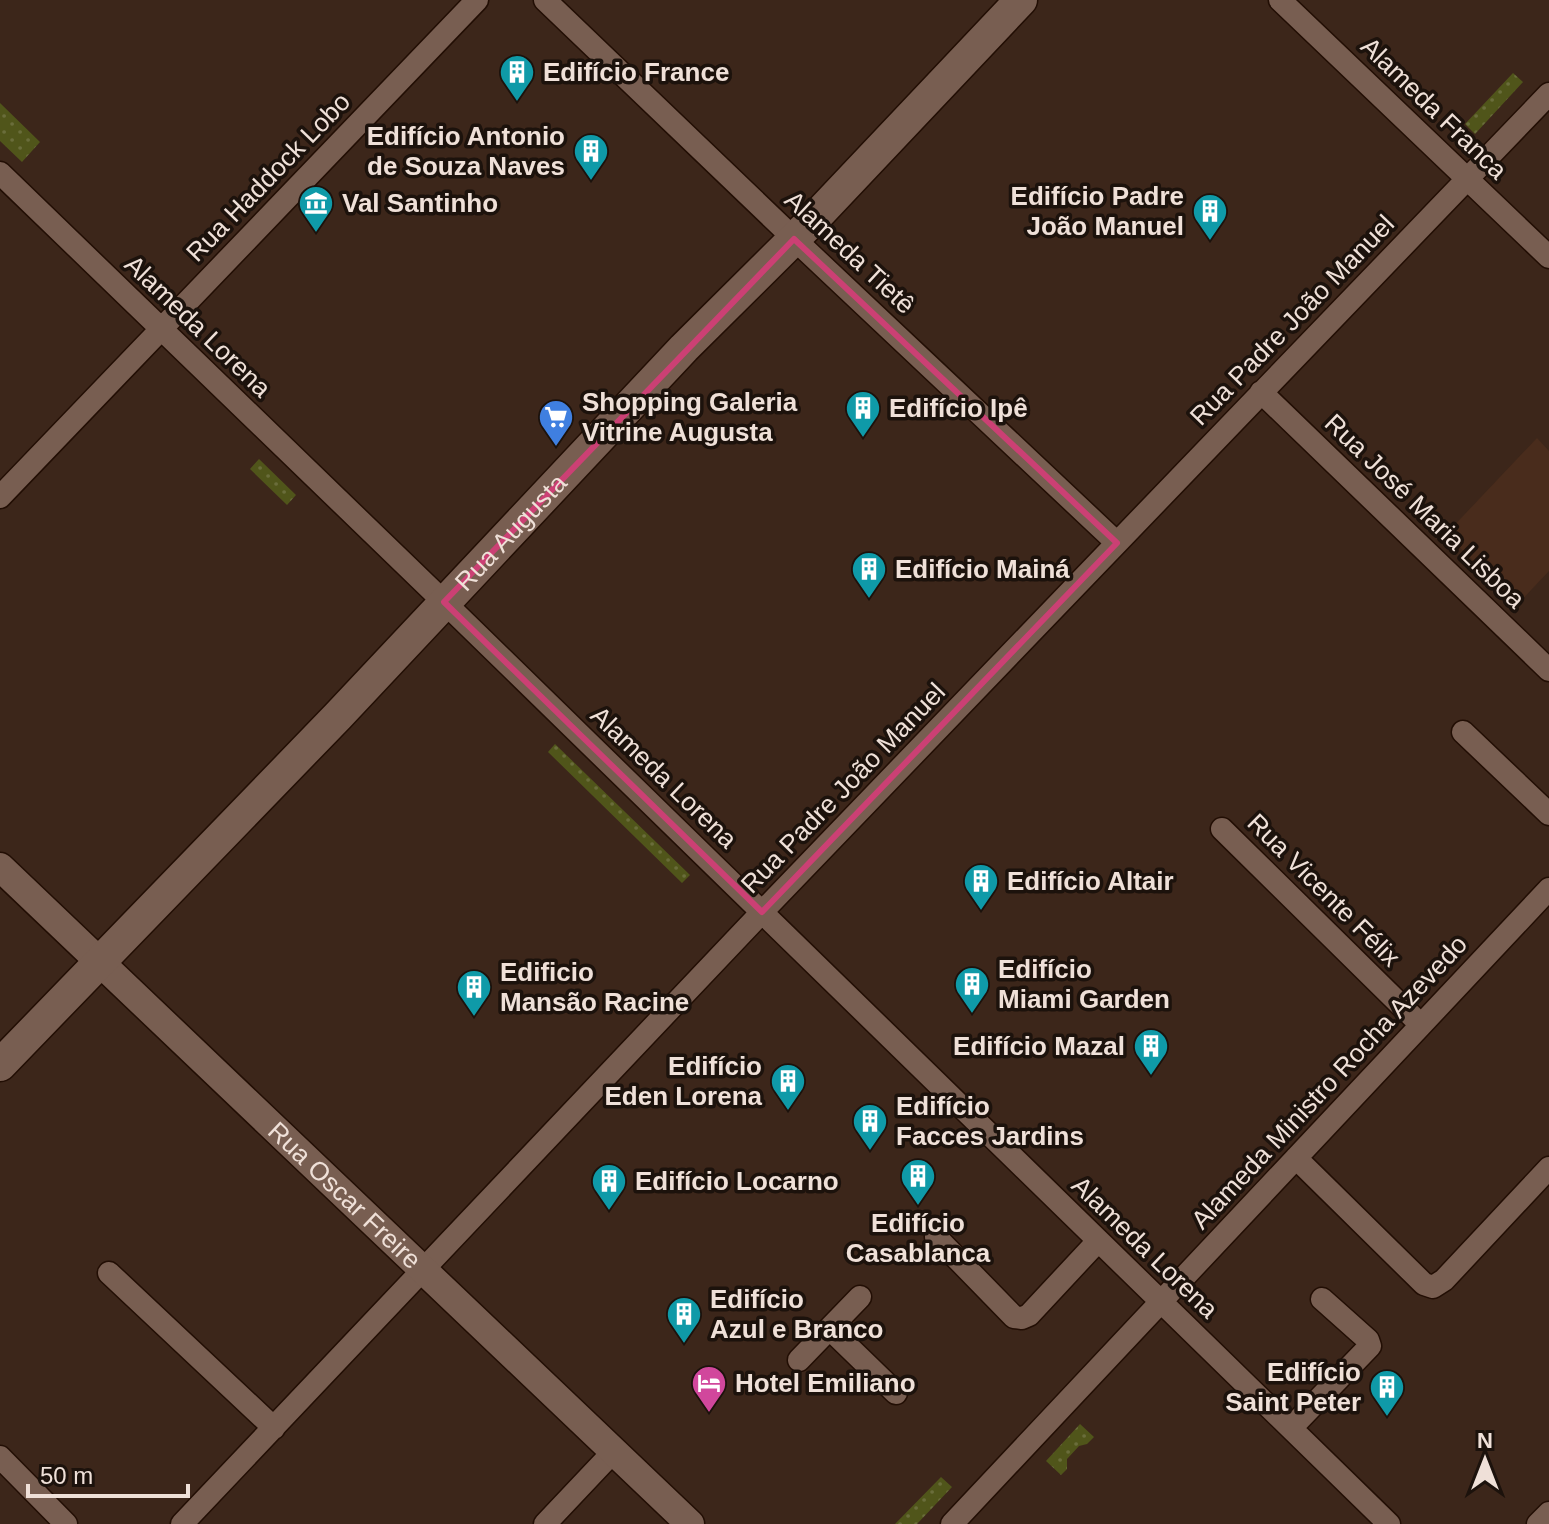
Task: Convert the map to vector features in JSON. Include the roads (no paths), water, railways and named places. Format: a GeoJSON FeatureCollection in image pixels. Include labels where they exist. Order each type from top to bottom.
{"type":"FeatureCollection","features":[{"type":"Feature","properties":{"kind":"main road","name":"Rua Augusta"},"geometry":{"type":"LineString","coordinates":[[0,1065],[684,348],[794,239],[1021,0]]}},
{"type":"Feature","properties":{"kind":"street","name":"Rua Haddock Lobo"},"geometry":{"type":"LineString","coordinates":[[0,497],[477,0]]}},
{"type":"Feature","properties":{"kind":"street","name":"Alameda Tietê"},"geometry":{"type":"LineString","coordinates":[[545,0],[1117,543]]}},
{"type":"Feature","properties":{"kind":"street","name":"Alameda Franca"},"geometry":{"type":"LineString","coordinates":[[1280,0],[1549,257]]}},
{"type":"Feature","properties":{"kind":"street","name":"Rua Padre João Manuel"},"geometry":{"type":"LineString","coordinates":[[182,1524],[762,912],[1549,94]]}},
{"type":"Feature","properties":{"kind":"street","name":"Alameda Lorena"},"geometry":{"type":"LineString","coordinates":[[0,173],[1389,1524]]}},
{"type":"Feature","properties":{"kind":"street","name":"Rua José Maria Lisboa"},"geometry":{"type":"LineString","coordinates":[[1261,392],[1549,670]]}},
{"type":"Feature","properties":{"kind":"street"},"geometry":{"type":"LineString","coordinates":[[1463,732],[1549,814]]}},
{"type":"Feature","properties":{"kind":"street","name":"Rua Vicente Félix"},"geometry":{"type":"LineString","coordinates":[[1222,829],[1420,1024]]}},
{"type":"Feature","properties":{"kind":"street","name":"Rua Oscar Freire"},"geometry":{"type":"LineString","coordinates":[[0,867],[690,1524]]}},
{"type":"Feature","properties":{"kind":"street","name":"Alameda Ministro Rocha Azevedo"},"geometry":{"type":"LineString","coordinates":[[952,1524],[1549,889]]}},
{"type":"Feature","properties":{"kind":"street"},"geometry":{"type":"LineString","coordinates":[[1296,1158],[1424,1284],[1433,1287],[1444,1280],[1549,1168]]}},
{"type":"Feature","properties":{"kind":"street"},"geometry":{"type":"LineString","coordinates":[[936,1237],[1014,1317],[1022,1318],[1029,1315],[1098,1241]]}},
{"type":"Feature","properties":{"kind":"street"},"geometry":{"type":"LineString","coordinates":[[109,1273],[274,1428]]}},
{"type":"Feature","properties":{"kind":"street"},"geometry":{"type":"LineString","coordinates":[[799,1360],[860,1297]]}},
{"type":"Feature","properties":{"kind":"street"},"geometry":{"type":"LineString","coordinates":[[1291,1428],[1370,1346],[1368,1340],[1322,1299]]}},
{"type":"Feature","properties":{"kind":"street"},"geometry":{"type":"LineString","coordinates":[[830,1329],[896,1393]]}},
{"type":"Feature","properties":{"kind":"street"},"geometry":{"type":"LineString","coordinates":[[545,1524],[614,1451]]}},
{"type":"Feature","properties":{"kind":"street"},"geometry":{"type":"LineString","coordinates":[[0,1457],[66,1524]]}},
{"type":"Feature","properties":{"kind":"street"},"geometry":{"type":"LineString","coordinates":[[1538,1524],[1549,1513]]}},
{"type":"Feature","properties":{"kind":"place","name":"Edifício France"},"geometry":{"type":"Point","coordinates":[517,103]}},
{"type":"Feature","properties":{"kind":"place","name":"Edifício Antonio de Souza Naves"},"geometry":{"type":"Point","coordinates":[591,182]}},
{"type":"Feature","properties":{"kind":"place","name":"Val Santinho"},"geometry":{"type":"Point","coordinates":[316,234]}},
{"type":"Feature","properties":{"kind":"place","name":"Edifício Padre João Manuel"},"geometry":{"type":"Point","coordinates":[1210,242]}},
{"type":"Feature","properties":{"kind":"place","name":"Edifício Ipê"},"geometry":{"type":"Point","coordinates":[863,439]}},
{"type":"Feature","properties":{"kind":"place","name":"Shopping Galeria Vitrine Augusta"},"geometry":{"type":"Point","coordinates":[556,448]}},
{"type":"Feature","properties":{"kind":"place","name":"Edifício Mainá"},"geometry":{"type":"Point","coordinates":[869,600]}},
{"type":"Feature","properties":{"kind":"place","name":"Edifício Altair"},"geometry":{"type":"Point","coordinates":[981,912]}},
{"type":"Feature","properties":{"kind":"place","name":"Edifício Miami Garden"},"geometry":{"type":"Point","coordinates":[972,1015]}},
{"type":"Feature","properties":{"kind":"place","name":"Edificio Mansão Racine"},"geometry":{"type":"Point","coordinates":[474,1018]}},
{"type":"Feature","properties":{"kind":"place","name":"Edifício Mazal"},"geometry":{"type":"Point","coordinates":[1151,1077]}},
{"type":"Feature","properties":{"kind":"place","name":"Edifício Eden Lorena"},"geometry":{"type":"Point","coordinates":[788,1112]}},
{"type":"Feature","properties":{"kind":"place","name":"Edifício Facces Jardins"},"geometry":{"type":"Point","coordinates":[870,1152]}},
{"type":"Feature","properties":{"kind":"place","name":"Edifício Casablanca"},"geometry":{"type":"Point","coordinates":[918,1207]}},
{"type":"Feature","properties":{"kind":"place","name":"Edifício Locarno"},"geometry":{"type":"Point","coordinates":[609,1212]}},
{"type":"Feature","properties":{"kind":"place","name":"Edifício Azul e Branco"},"geometry":{"type":"Point","coordinates":[684,1345]}},
{"type":"Feature","properties":{"kind":"place","name":"Hotel Emiliano"},"geometry":{"type":"Point","coordinates":[709,1414]}},
{"type":"Feature","properties":{"kind":"place","name":"Edifício Saint Peter"},"geometry":{"type":"Point","coordinates":[1387,1418]}}]}
